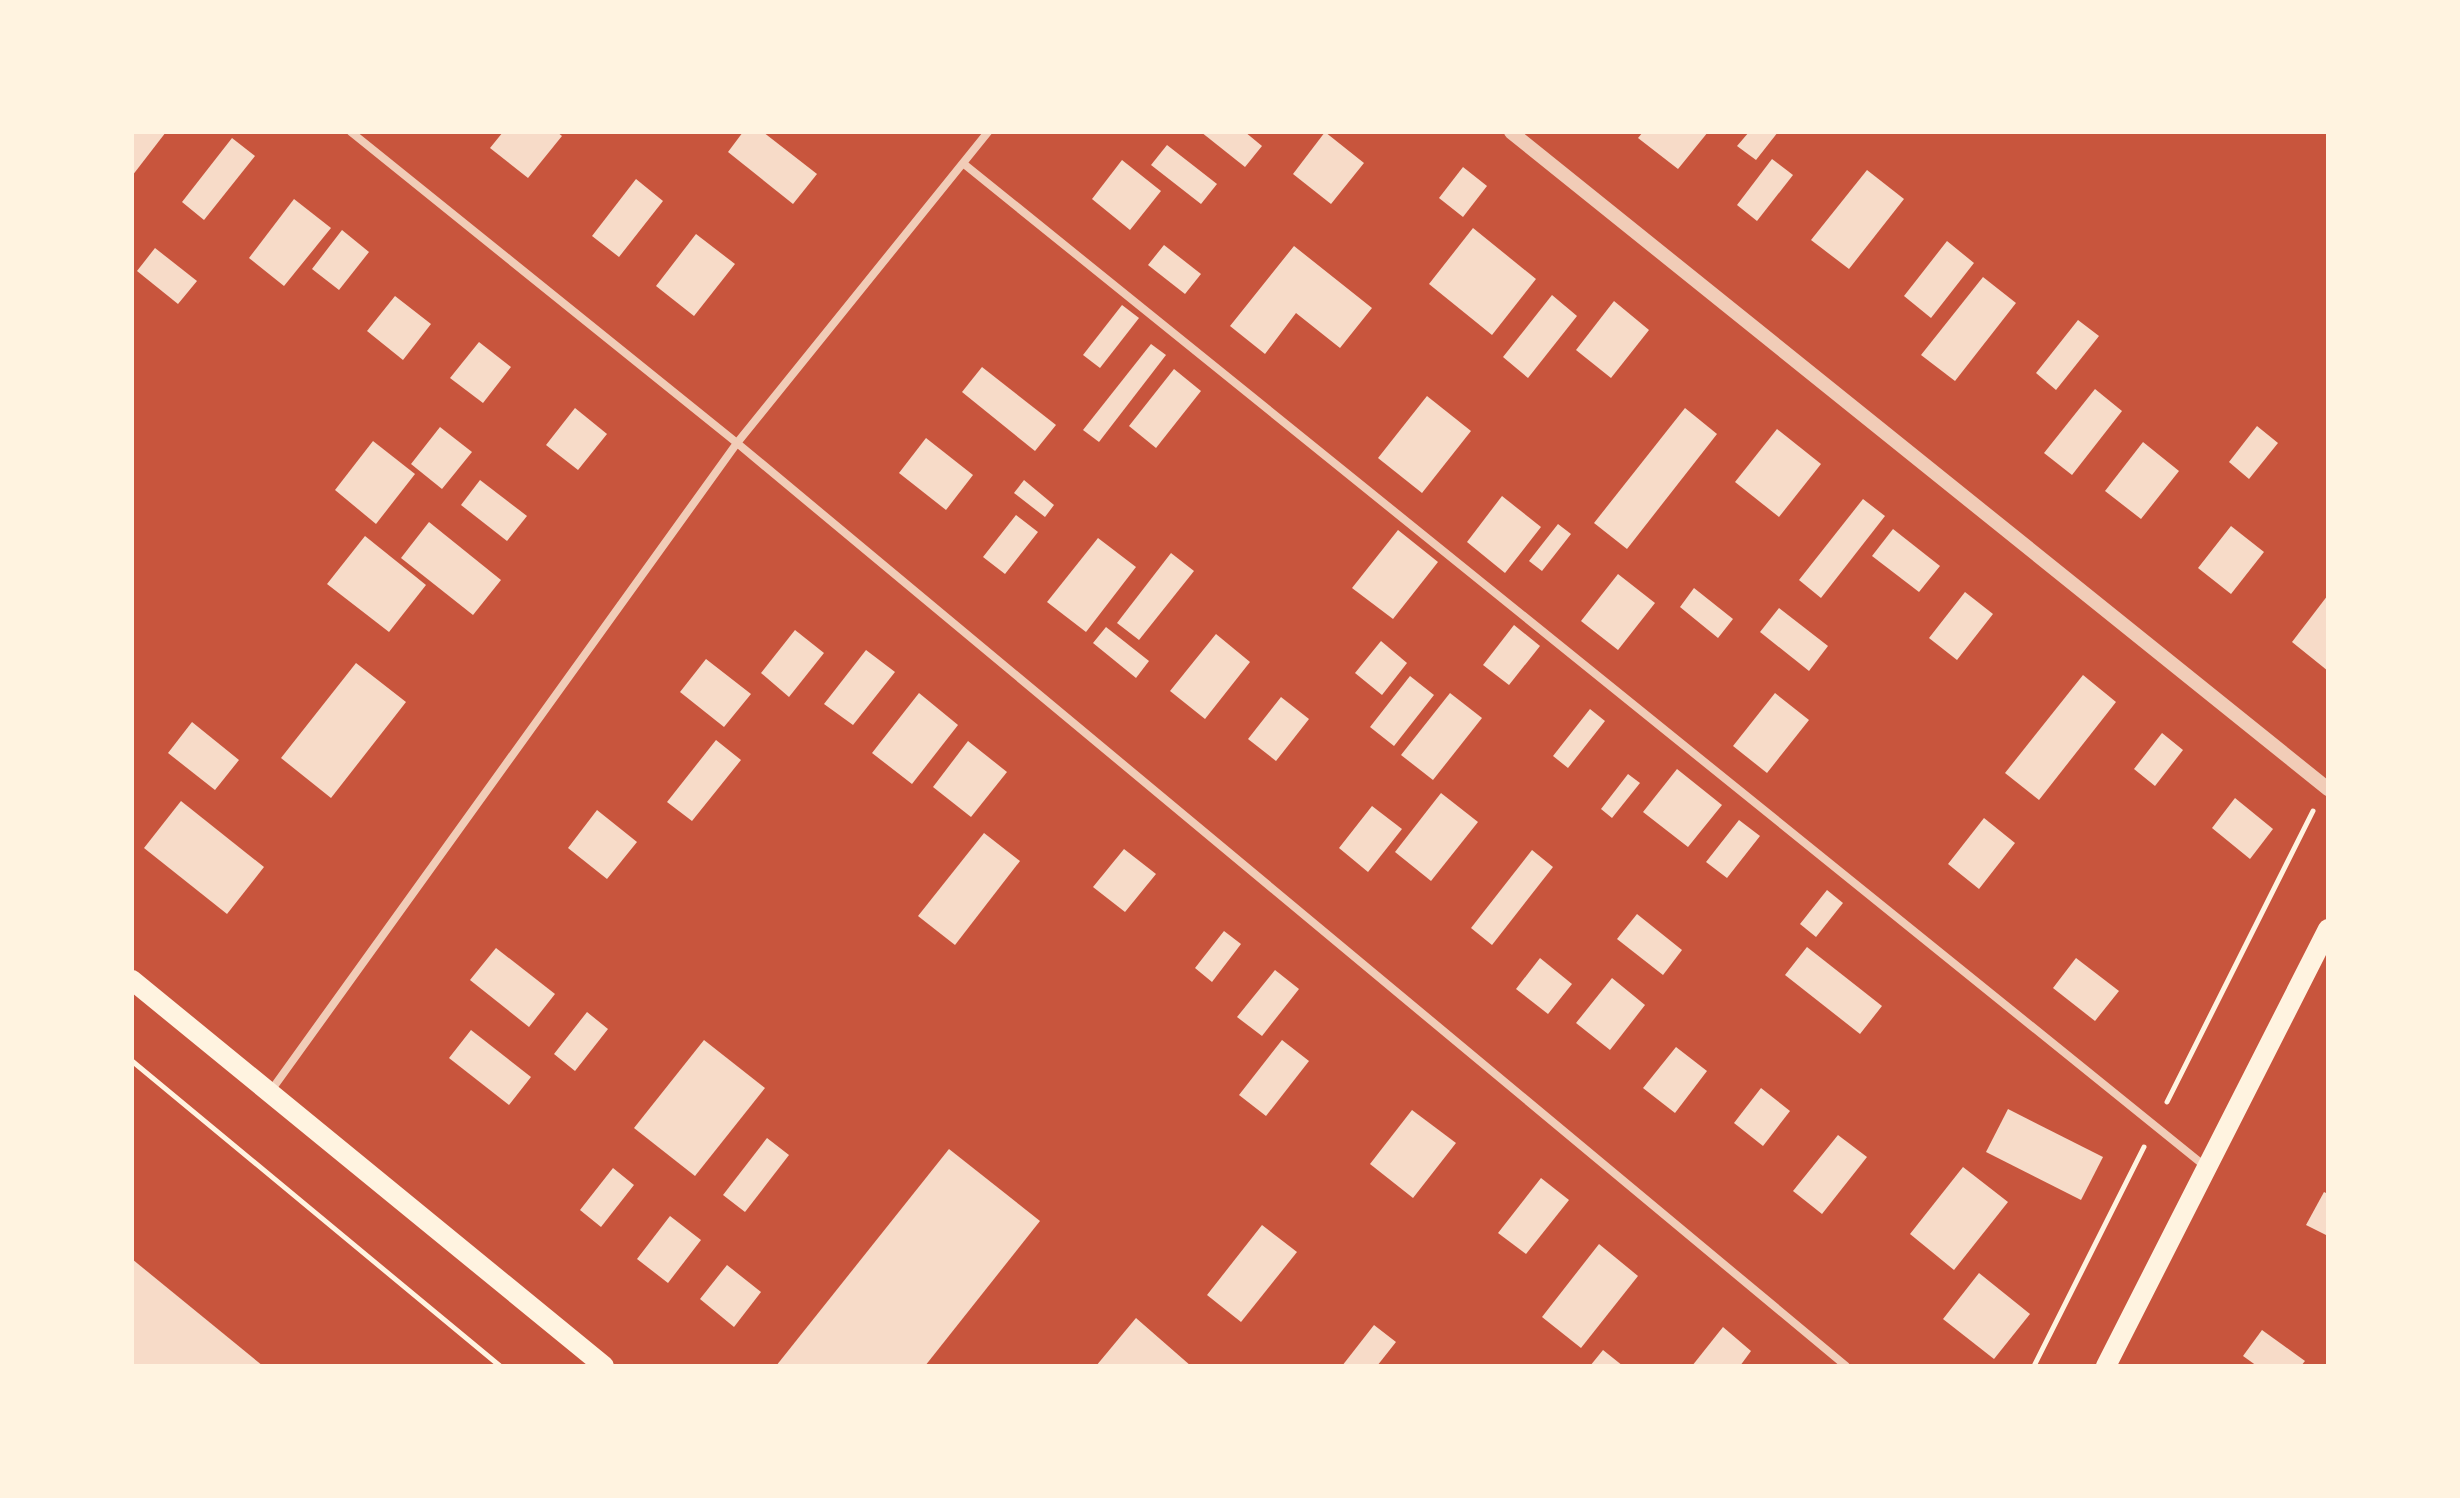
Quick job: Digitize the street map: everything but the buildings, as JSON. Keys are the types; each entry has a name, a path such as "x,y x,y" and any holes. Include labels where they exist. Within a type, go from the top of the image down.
{"main road":[{"path":"2106,1366 2328,929"},
{"path":"132,980 604,1366"}],"street":[{"path":"351,132 737,443 1846,1366"},
{"path":"270,1092 737,443 988,132"},
{"path":"1511,132 2327,788"},
{"path":"964,164 2207,1168"}],"path":[{"path":"2034,1366 2327,788"},
{"path":"132,1061 500,1366"}]}
